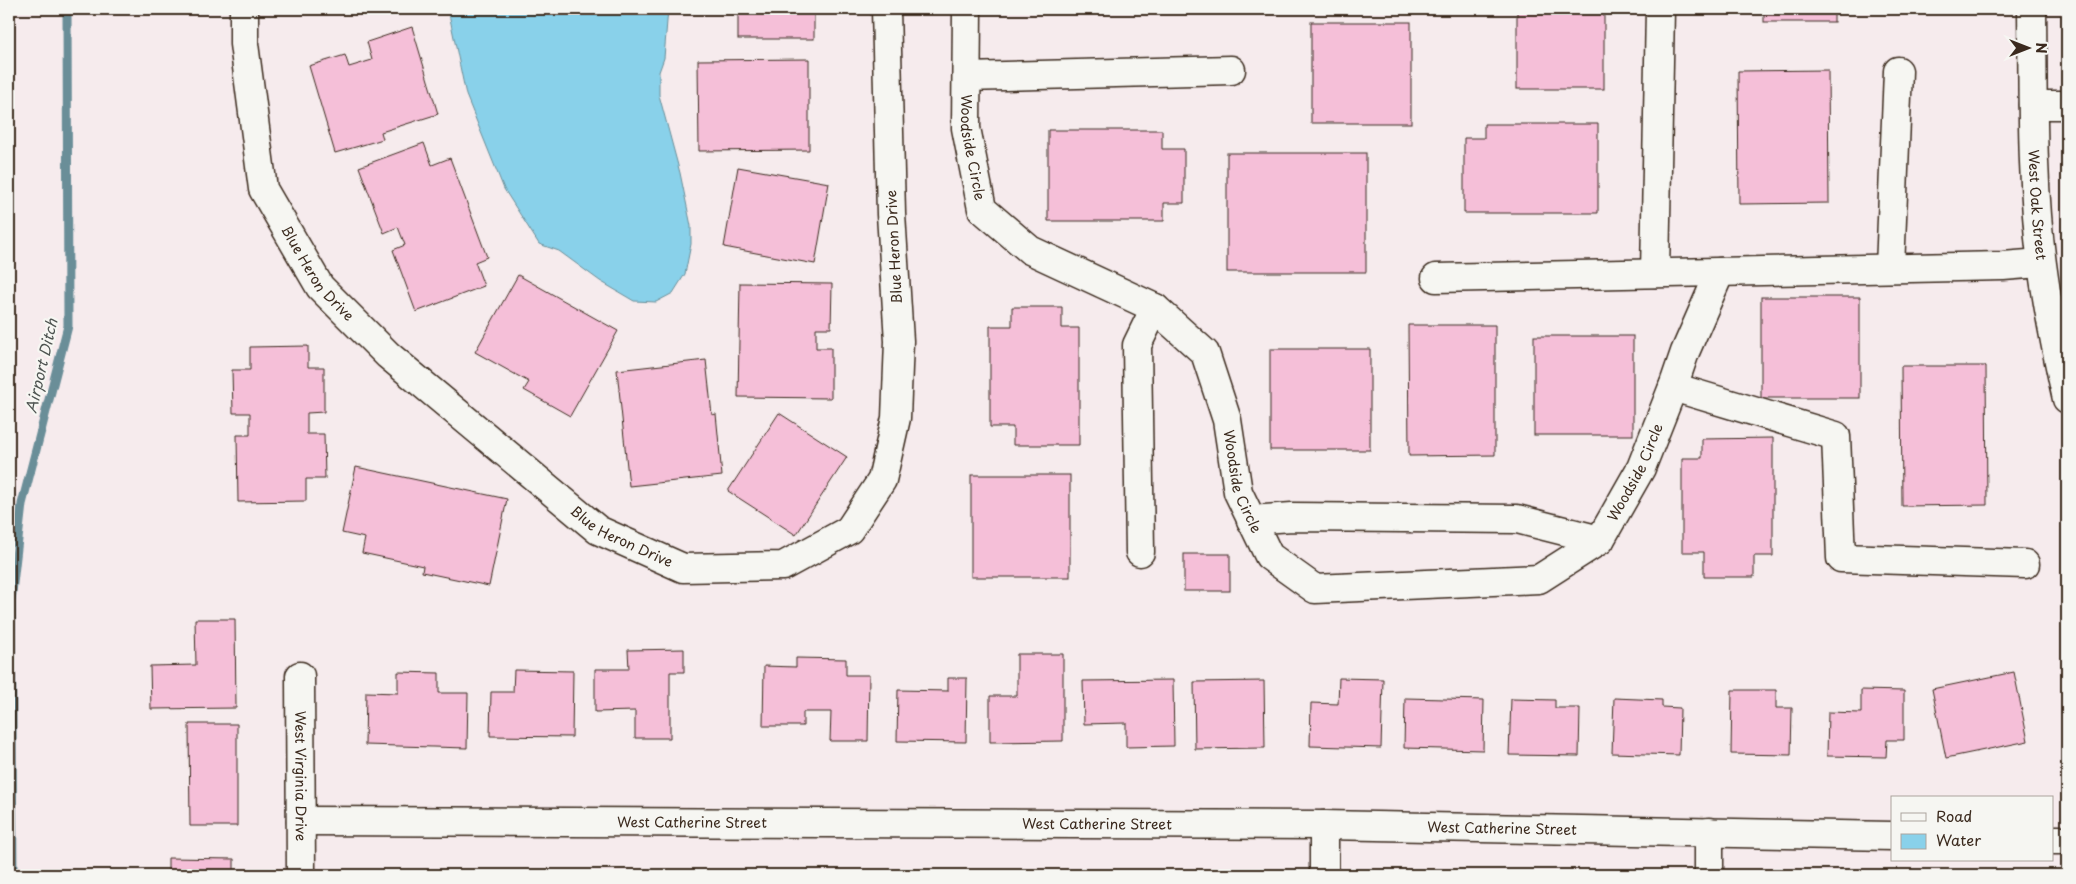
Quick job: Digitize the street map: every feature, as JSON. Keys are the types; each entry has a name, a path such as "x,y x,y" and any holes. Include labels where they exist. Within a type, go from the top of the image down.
{"street":[{"name":"Blue Heron Drive","path":"244,9 244,44 263,188 320,287 388,355 598,530 683,568 783,566 849,530 882,480 896,418 899,341 891,214 886,9"},
{"name":"Woodside Circle","path":"967,9 966,128 982,209 1030,250 1155,308 1205,353 1228,420 1238,492 1251,520 1269,556 1315,589 1539,579 1600,540 1641,468 1685,352 1720,272"},
{"path":"1655,274 1660,9"},
{"name":"West Oak Street","path":"2032,9 2035,194 2041,263 2051,326 2067,399"},
{"path":"967,76 1231,70"},
{"path":"1890,268 1898,71"},
{"path":"2033,105 2067,106"},
{"path":"1436,278 2003,266 2041,263"},
{"path":"1140,552 1137,345 1155,308"},
{"path":"1673,387 1836,436 1841,558 2025,564"},
{"path":"1251,520 1292,517 1517,519 1600,540"},
{"name":"West Virginia Drive","path":"300,676 301,875"},
{"name":"West Catherine Street","path":"301,821 1324,825 1891,836"},
{"path":"1324,825 1324,875"},
{"path":"1709,832 1709,875"},
{"path":"2054,840 2067,840"}],"water":[{"path":"448,9 668,9 664,58 659,72 659,95 680,173 691,226 691,244 685,274 673,293 656,302 634,301 600,281 559,251 539,244 504,189 466,95"}],"building":[{"path":"738,9 814,9 814,39 738,39"},
{"path":"1517,9 1604,9 1604,89 1517,89"},
{"path":"1764,9 1834,9 1834,22 1764,22"},
{"path":"1311,22 1411,22 1411,123 1311,123"},
{"path":"412,27 438,114 381,132 383,139 335,153 309,66 345,55 349,67 372,60 367,42"},
{"path":"809,59 809,150 699,151 698,60"},
{"path":"1828,70 1829,203 1739,204 1738,71"},
{"path":"1484,124 1598,124 1598,213 1464,213 1464,138 1484,138"},
{"path":"1048,130 1162,130 1162,149 1184,149 1184,203 1164,203 1164,221 1048,221"},
{"path":"424,143 432,165 450,158 487,257 475,262 484,286 416,312 393,250 405,245 398,227 384,233 359,167"},
{"path":"1227,153 1366,153 1366,272 1227,272"},
{"path":"738,167 829,183 815,264 724,247"},
{"path":"518,275 618,331 570,416 524,390 529,382 475,352"},
{"path":"740,283 832,284 831,328 816,328 816,348 831,348 831,398 738,397"},
{"path":"1761,297 1860,297 1860,398 1761,398"},
{"path":"1012,307 1062,307 1062,328 1079,328 1079,445 1013,445 1013,427 990,427 990,326 1012,326"},
{"path":"1408,325 1495,325 1495,455 1409,456"},
{"path":"1534,336 1633,336 1633,435 1534,435"},
{"path":"308,346 308,367 324,367 324,412 307,413 307,434 324,434 325,479 306,479 306,501 238,502 237,435 250,435 250,413 233,413 232,370 250,370 250,347"},
{"path":"1270,349 1370,349 1370,450 1270,450"},
{"path":"706,360 712,415 716,414 722,476 629,486 617,370"},
{"path":"1901,366 1986,366 1987,505 1902,506"},
{"path":"779,413 847,457 796,535 728,491"},
{"path":"1773,438 1773,556 1754,556 1754,577 1704,577 1704,552 1682,552 1682,458 1702,458 1702,439"},
{"path":"356,467 507,499 489,586 422,572 423,566 362,553 365,538 342,533"},
{"path":"971,475 1070,475 1070,577 971,577"},
{"path":"1184,554 1230,554 1230,591 1184,591"},
{"path":"195,619 235,619 236,708 151,709 150,666 196,665"},
{"path":"684,649 684,672 670,672 670,738 635,738 635,711 595,712 595,669 629,669 628,650"},
{"path":"1017,654 1063,654 1063,741 990,742 990,696 1017,696"},
{"path":"796,658 846,659 846,675 869,675 868,741 830,741 831,712 803,712 803,726 763,726 764,666 796,667"},
{"path":"514,670 573,671 572,737 490,736 491,692 513,692"},
{"path":"398,672 439,673 439,693 468,693 467,748 365,745 366,692 398,693"},
{"path":"2014,672 2028,741 1946,758 1932,689"},
{"path":"948,678 967,678 966,742 897,741 898,690 948,691"},
{"path":"1339,678 1383,679 1381,748 1310,746 1311,703 1338,704"},
{"path":"1173,680 1174,746 1126,747 1126,723 1084,724 1083,681"},
{"path":"1264,681 1265,748 1195,749 1194,682"},
{"path":"1732,690 1776,690 1776,708 1792,708 1791,755 1731,754"},
{"path":"1861,690 1904,691 1904,740 1887,740 1886,757 1827,756 1828,712 1861,713"},
{"path":"1405,698 1484,700 1483,750 1404,748"},
{"path":"1614,698 1662,700 1662,707 1680,708 1679,755 1612,753"},
{"path":"1511,699 1555,700 1555,708 1580,708 1579,756 1509,755"},
{"path":"189,724 237,724 237,826 190,826"},
{"path":"168,858 234,859 234,875 168,875"}],"waterway":[{"name":"Airport Ditch","path":"13,875 11,601 22,504 68,326 67,9"}]}
